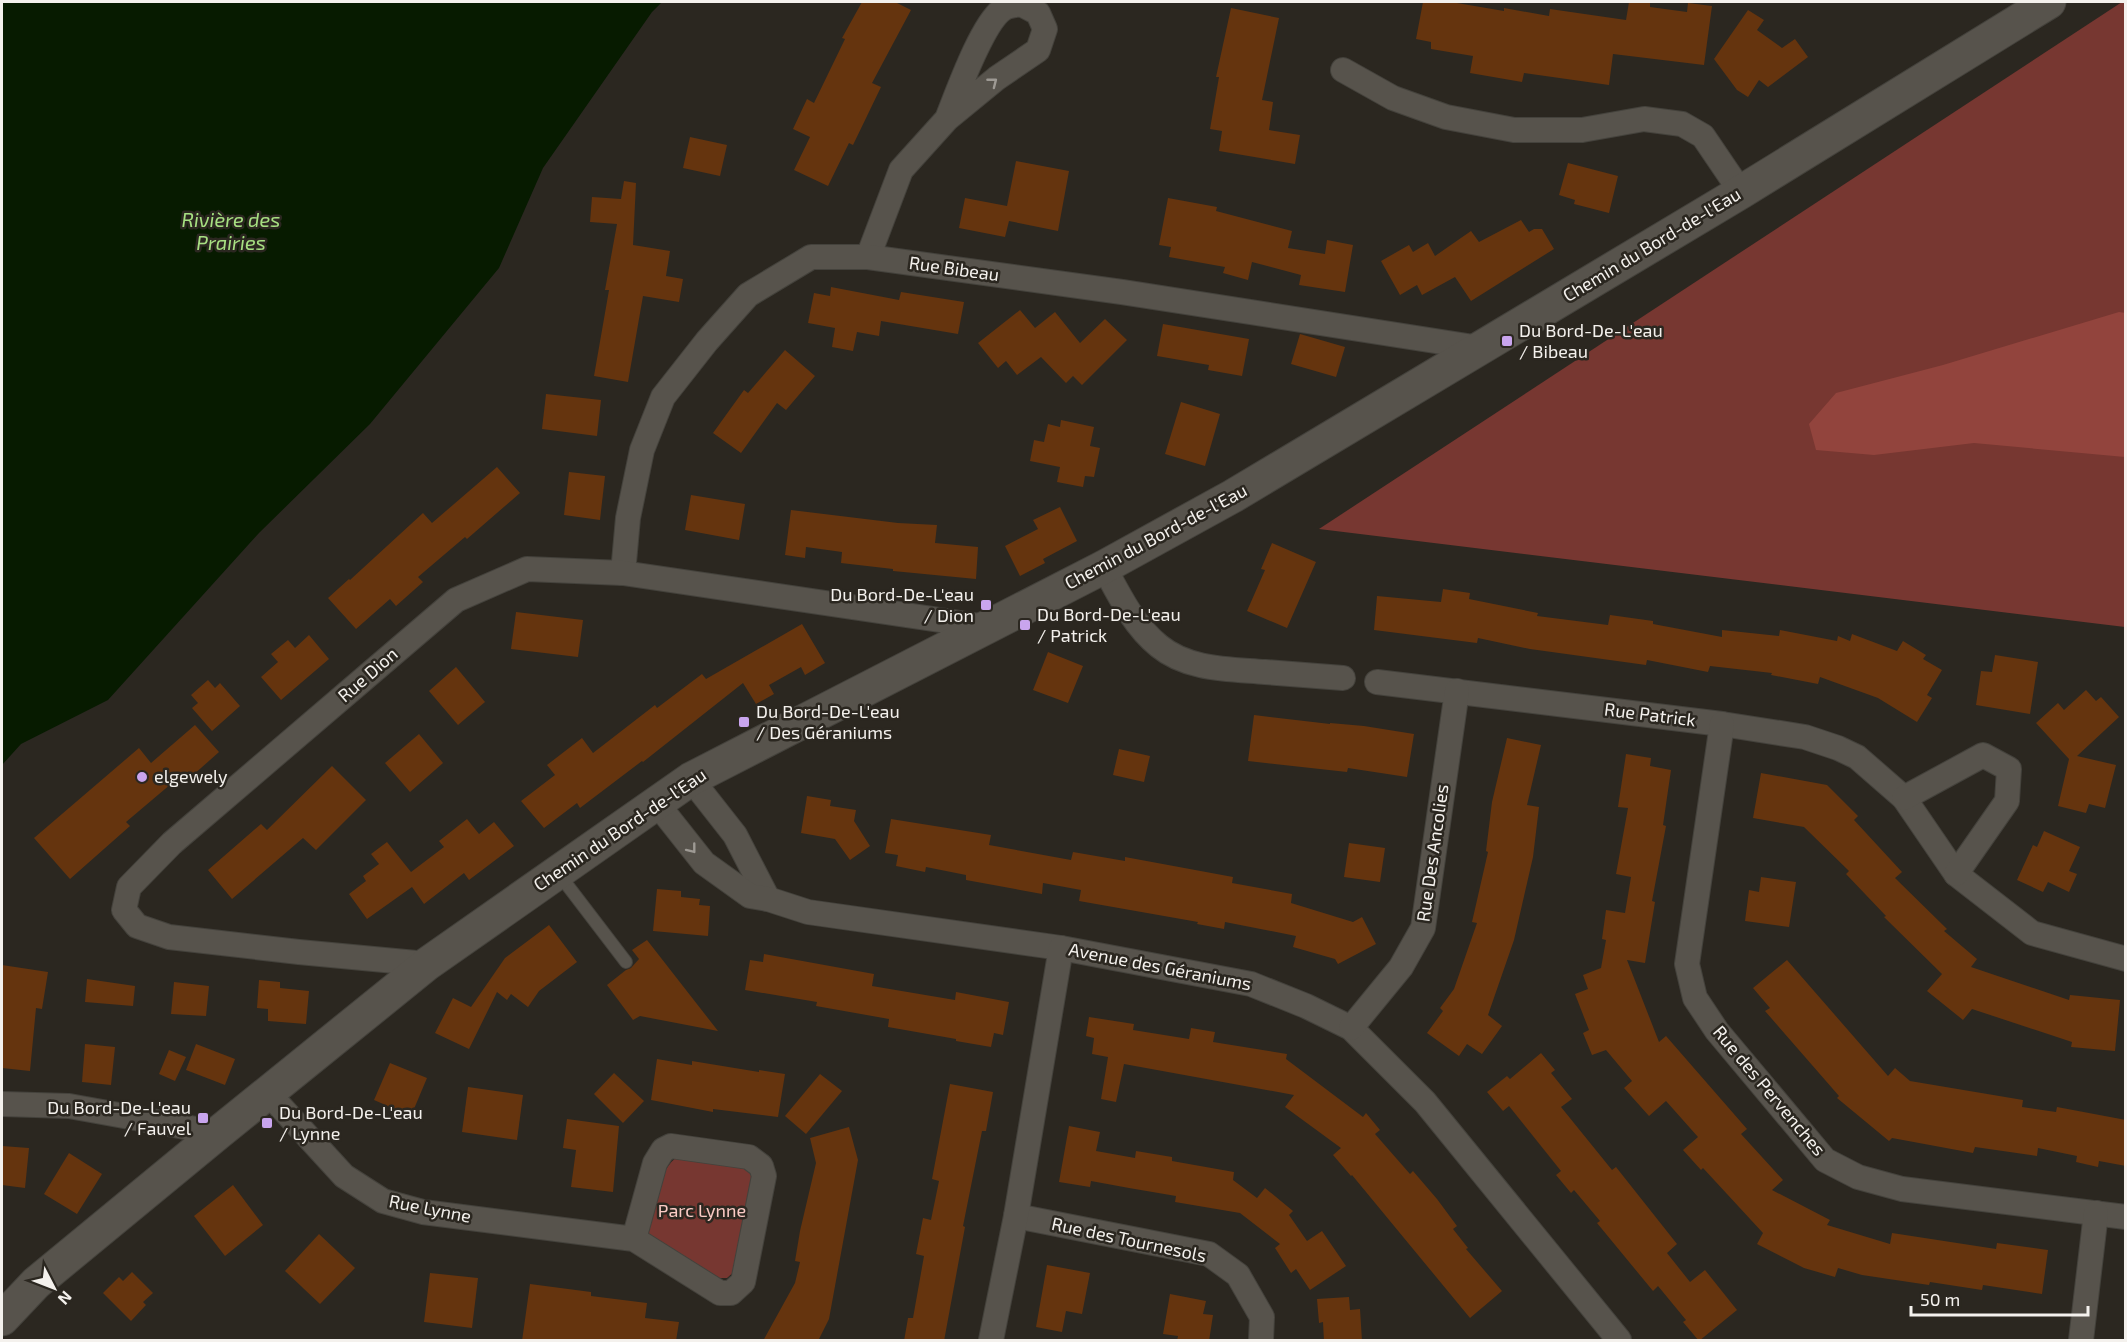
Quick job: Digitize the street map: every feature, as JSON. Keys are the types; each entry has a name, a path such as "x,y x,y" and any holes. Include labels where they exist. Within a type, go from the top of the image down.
{"street":[{"name":"Chemin du Bord-de-l'Eau","path":"2,1319 36,1283 218,1132 427,964 690,779 1104,567 1233,496 1741,192 2049,2"},
{"path":"868,257 901,170 947,119 997,78 1038,50 1045,29 1038,13 1021,4 1004,8 990,25 968,66 947,119"},
{"path":"1343,70 1393,98 1446,117 1514,130 1582,130 1644,119 1682,123 1703,136 1741,192"},
{"name":"Rue Bibeau","path":"624,573 628,518 642,450 663,397 707,340 748,295 812,257 868,257 1122,292 1480,348"},
{"path":"1104,567 1123,602 1140,626 1158,646 1179,659 1208,667 1343,678"},
{"name":"Rue Dion","path":"427,964 169,937 137,926 124,910 129,887 171,843 456,600 527,569 624,573 987,627"},
{"name":"Rue Patrick","path":"1377,682 1722,724 1805,737 1838,748 1857,757 1904,798 1956,874 2032,933 2126,959"},
{"name":"Rue Des Ancolies","path":"1351,1028 1401,967 1423,928 1457,691"},
{"name":"Rue des Pervenches","path":"1722,724 1687,964 1695,998 1718,1031 1825,1160 1858,1176 1902,1189 2126,1217"},
{"path":"1904,798 1983,755 2009,769 2007,801 1956,874"},
{"path":"690,779 735,835 768,898"},
{"name":"Avenue des Géraniums","path":"659,801 666,815 704,863 750,896 768,898 808,912 1060,948 1251,984 1306,1006 1351,1028 1425,1102 1619,1341"},
{"path":"991,1341 1016,1216 1060,948"},
{"name":"Rue Lynne","path":"268,1093 344,1176 383,1201 423,1212 634,1239 720,1293 731,1293 743,1282 764,1176 760,1166 749,1157 671,1146 663,1150 655,1163 634,1239"},
{"path":"2,1104 69,1106 218,1132"},
{"path":"2081,1341 2096,1214"},
{"name":"Rue des Tournesols","path":"1016,1216 1209,1254 1238,1275 1262,1317 1261,1341"}],"lane":[{"path":"557,872 626,962"}],"green space":[{"path":"2125,2 2125,627 1319,529"},
{"name":"Parc Lynne","path":"678,1157 742,1166 751,1173 755,1181 737,1269 727,1278 718,1278 646,1233 661,1180 671,1162"}],"shaded area":[{"path":"2119,312 2126,313 2125,457 1974,443 1874,455 1816,450 1809,424 1836,393 1943,365"}],"water":[{"name":"Rivière des Prairies","path":"2,2 662,2 652,12 543,168 499,268 370,424 259,533 108,700 21,744 2,765"}],"building":[{"path":"862,2 895,2 911,10 872,83 881,87 853,145 849,143 828,186 794,170 810,137 793,129 807,99 814,103 845,39 842,38"},
{"path":"1423,2 1451,2 1549,16 1550,9 1626,20 1629,2 1650,2 1650,7 1687,12 1688,3 1712,6 1704,65 1613,54 1609,85 1524,73 1522,82 1470,73 1473,56 1431,49 1431,42 1416,39"},
{"path":"1231,8 1279,18 1262,100 1273,102 1269,130 1300,135 1295,164 1219,151 1222,131 1210,129 1219,77 1216,77"},
{"path":"1748,10 1764,20 1757,30 1782,48 1795,39 1808,57 1768,87 1759,80 1748,97 1737,90 1714,59"},
{"path":"690,137 727,145 720,176 683,168"},
{"path":"1016,161 1069,171 1058,231 1009,221 1005,237 959,228 965,198 1007,206"},
{"path":"1568,163 1618,176 1609,213 1574,204 1575,200 1559,195"},
{"path":"624,181 636,183 633,245 670,251 666,276 683,279 679,302 643,296 628,382 594,376 609,290 605,290 617,224 590,222 592,197 621,199"},
{"path":"1168,198 1217,207 1216,211 1292,231 1288,248 1325,254 1327,240 1353,245 1345,292 1299,285 1301,275 1252,262 1248,280 1223,273 1225,267 1169,257 1171,247 1159,245"},
{"path":"1521,220 1529,232 1542,229 1554,249 1471,301 1455,277 1422,295 1417,285 1400,295 1381,261 1409,245 1413,252 1428,243 1435,256 1471,231 1479,242"},
{"path":"831,287 899,300 901,292 964,302 958,334 881,321 879,336 857,332 853,351 832,347 835,328 808,323 814,293 830,296"},
{"path":"1020,310 1035,328 1055,312 1080,343 1105,319 1127,340 1082,385 1073,376 1066,383 1041,357 1017,375 1006,361 998,368 978,343"},
{"path":"1163,324 1249,339 1242,376 1208,370 1209,365 1157,356"},
{"path":"1300,334 1345,347 1336,377 1291,364"},
{"path":"785,350 815,376 786,410 777,403 741,453 713,433 744,390 748,393"},
{"path":"546,394 601,400 597,436 542,429"},
{"path":"1181,402 1220,414 1205,466 1165,454"},
{"path":"1061,420 1094,427 1090,446 1100,448 1094,477 1085,476 1083,487 1057,482 1060,467 1030,461 1034,440 1044,442 1048,424 1060,427"},
{"path":"497,467 520,493 467,539 465,537 418,577 423,582 396,606 390,599 356,629 328,598 423,513 432,523"},
{"path":"569,472 605,476 600,520 564,515"},
{"path":"691,495 745,504 739,540 685,530"},
{"path":"1060,507 1077,541 1043,559 1045,563 1020,576 1005,546 1038,529 1033,520"},
{"path":"791,510 898,523 937,525 935,543 978,547 976,579 893,571 893,569 841,563 842,552 806,547 805,558 785,555"},
{"path":"1272,543 1316,562 1287,628 1247,611 1265,570 1261,569"},
{"path":"1443,589 1470,593 1469,599 1538,613 1537,616 1608,625 1610,615 1653,621 1653,624 1722,637 1722,630 1779,636 1780,630 1837,641 1838,636 1850,641 1852,634 1897,651 1903,641 1926,655 1923,659 1942,670 1927,695 1932,698 1917,722 1878,698 1820,677 1818,684 1771,675 1772,673 1710,666 1708,672 1647,660 1646,665 1530,649 1478,638 1477,643 1374,630 1377,596 1441,602"},
{"path":"516,612 583,620 578,657 511,649"},
{"path":"802,624 825,663 805,675 801,667 769,685 774,694 756,704 743,683 643,762 580,808 577,803 544,828 521,801 555,775 547,765 582,738 593,753 655,705 657,708 702,674 706,679"},
{"path":"309,635 329,659 281,700 261,677 278,662 271,654 288,640 295,648"},
{"path":"1048,652 1083,666 1068,703 1033,690"},
{"path":"1995,655 2038,662 2030,714 1976,705 1981,671 1992,672"},
{"path":"456,667 485,702 458,725 429,691"},
{"path":"208,680 215,688 220,683 240,706 212,731 192,708 198,703 191,695"},
{"path":"2086,690 2096,701 2101,697 2119,717 2077,756 2116,765 2105,808 2089,804 2086,813 2058,806 2069,759 2036,723 2058,703 2064,710"},
{"path":"1254,715 1364,726 1414,734 1407,777 1348,768 1347,772 1248,761"},
{"path":"195,725 219,752 183,784 178,778 126,822 130,826 70,879 34,838 139,748 151,763"},
{"path":"419,734 443,763 410,792 385,763"},
{"path":"1507,738 1541,745 1527,805 1539,807 1533,857 1514,940 1488,1015 1502,1026 1482,1054 1467,1044 1459,1056 1427,1033 1443,1011 1440,1008 1454,989 1477,923 1472,922 1488,852 1486,851 1492,802"},
{"path":"1119,749 1150,756 1144,782 1113,775"},
{"path":"1626,754 1651,758 1650,766 1671,770 1663,825 1666,826 1652,901 1655,902 1645,963 1627,960 1659,1042 1666,1036 1747,1129 1741,1134 1783,1180 1772,1190 1830,1220 1827,1225 1890,1244 1892,1233 1996,1249 1997,1243 2048,1250 2042,1294 1983,1285 1982,1290 1930,1282 1929,1285 1862,1275 1838,1268 1835,1277 1804,1268 1757,1244 1763,1233 1703,1168 1701,1170 1683,1150 1698,1137 1666,1101 1649,1116 1624,1088 1632,1081 1606,1050 1592,1055 1583,1033 1589,1030 1575,994 1588,989 1583,975 1601,968 1606,940 1602,939 1606,910 1625,913 1631,877 1616,874 1628,808 1618,807"},
{"path":"332,766 366,800 316,850 303,838 232,899 208,870 261,824 267,830"},
{"path":"1761,773 1827,785 1858,816 1854,820 1902,872 1895,878 1947,929 1944,931 1977,959 1971,967 2069,1000 2070,995 2120,1000 2115,1051 2071,1047 2072,1042 1972,1009 1963,1020 1927,991 1942,974 1884,917 1886,916 1846,874 1849,871 1804,827 1753,818"},
{"path":"807,796 831,800 830,806 856,810 854,821 870,846 850,860 835,839 801,833"},
{"path":"467,819 479,834 494,822 514,846 469,880 464,873 424,904 412,887 367,919 349,894 366,881 363,876 379,864 371,854 387,842 411,872 444,847 439,841"},
{"path":"891,819 991,835 989,845 1071,860 1073,852 1125,861 1125,857 1233,877 1232,883 1292,894 1291,903 1353,922 1362,917 1376,944 1338,964 1335,959 1293,947 1296,936 1225,922 1224,929 1197,924 1198,922 1079,901 1081,890 1043,883 1042,894 966,880 966,875 926,867 925,872 896,866 898,855 885,853"},
{"path":"2044,831 2080,847 2069,871 2077,874 2069,892 2048,882 2043,892 2017,880 2033,845 2037,847"},
{"path":"1349,843 1385,848 1380,882 1344,877"},
{"path":"1761,877 1796,882 1789,927 1745,921 1749,890 1759,892"},
{"path":"657,889 681,891 681,897 700,899 699,905 710,906 708,936 653,931"},
{"path":"549,925 577,962 539,991 528,1007 511,994 507,1000 497,992 469,1049 435,1033 453,998 471,1007 505,958"},
{"path":"647,940 718,1031 640,1016 633,1020 607,985 631,968 639,959 632,950"},
{"path":"764,954 874,974 872,986 955,1000 956,992 1009,1002 1003,1035 994,1033 991,1047 956,1041 956,1039 888,1027 889,1019 816,1006 817,1002 745,990 750,960 763,962"},
{"path":"1787,960 1888,1076 1895,1068 1910,1081 2023,1100 2022,1107 2056,1112 2057,1107 2126,1120 2126,1166 2099,1161 2098,1167 2076,1162 2077,1156 2038,1148 2037,1156 1975,1147 1973,1153 1892,1138 1889,1141 1837,1098 1839,1096 1765,1011 1770,1008 1753,988"},
{"path":"2,965 48,972 42,1009 36,1008 30,1071 2,1068"},
{"path":"87,979 135,986 133,1006 85,1002"},
{"path":"259,980 280,982 280,988 309,991 306,1024 268,1021 268,1009 257,1008"},
{"path":"174,982 209,986 206,1016 171,1014"},
{"path":"1089,1017 1134,1024 1133,1030 1189,1039 1191,1028 1215,1032 1213,1042 1287,1054 1286,1059 1363,1117 1366,1113 1380,1130 1375,1134 1410,1174 1413,1171 1437,1199 1457,1226 1453,1229 1468,1248 1466,1249 1502,1291 1470,1318 1333,1155 1341,1148 1285,1107 1294,1095 1124,1064 1116,1102 1101,1099 1108,1057 1092,1054 1094,1038 1086,1036"},
{"path":"85,1044 115,1047 111,1085 82,1082"},
{"path":"196,1044 235,1059 225,1085 186,1070"},
{"path":"169,1050 186,1057 175,1081 159,1074"},
{"path":"1541,1053 1555,1070 1551,1073 1572,1099 1561,1107 1612,1170 1616,1167 1677,1244 1667,1253 1690,1282 1705,1270 1737,1310 1699,1341 1683,1322 1686,1320 1658,1286 1653,1291 1597,1223 1600,1221 1574,1190 1571,1193 1556,1175 1561,1171 1509,1106 1503,1111 1487,1092 1507,1076 1510,1079"},
{"path":"657,1059 692,1065 692,1061 785,1074 778,1117 713,1109 713,1112 651,1100"},
{"path":"390,1063 427,1078 411,1116 374,1100"},
{"path":"614,1073 644,1101 623,1123 594,1094"},
{"path":"820,1074 842,1091 806,1134 785,1116"},
{"path":"950,1084 993,1092 986,1131 982,1131 963,1226 965,1227 944,1341 904,1341 908,1318 913,1318 924,1256 916,1254 923,1218 931,1220 939,1181 932,1179"},
{"path":"468,1087 523,1095 517,1140 462,1132"},
{"path":"567,1119 619,1126 613,1192 571,1187 576,1150 563,1148"},
{"path":"1069,1126 1100,1132 1096,1151 1135,1158 1136,1151 1172,1157 1172,1161 1234,1172 1233,1180 1257,1198 1265,1188 1293,1211 1289,1215 1307,1241 1322,1231 1346,1266 1310,1290 1296,1269 1291,1273 1275,1248 1280,1244 1240,1213 1175,1202 1176,1196 1091,1181 1090,1187 1059,1182"},
{"path":"849,1127 858,1160 829,1319 818,1341 763,1341 795,1283 800,1262 795,1261 816,1163 810,1138"},
{"path":"2,1146 29,1148 25,1188 2,1185"},
{"path":"69,1153 102,1174 77,1214 44,1194"},
{"path":"233,1185 263,1225 225,1256 194,1216"},
{"path":"319,1234 355,1268 320,1304 285,1271"},
{"path":"1047,1265 1090,1273 1082,1314 1066,1311 1062,1332 1036,1327"},
{"path":"132,1272 153,1293 143,1302 146,1305 131,1321 103,1293 119,1277 123,1281"},
{"path":"430,1273 478,1278 472,1328 424,1322"},
{"path":"530,1284 591,1292 591,1296 647,1303 645,1318 679,1322 676,1341 522,1341"},
{"path":"1170,1294 1206,1301 1203,1314 1213,1315 1209,1341 1177,1341 1178,1336 1163,1334"},
{"path":"1349,1297 1350,1310 1360,1309 1362,1341 1324,1341 1323,1322 1319,1323 1317,1299"}],"place":[{"name":"Du Bord-De-L'eau / Bibeau","path":"1507,341"},
{"name":"Du Bord-De-L'eau / Dion","path":"986,605"},
{"name":"Du Bord-De-L'eau / Patrick","path":"1025,625"},
{"name":"Du Bord-De-L'eau / Des Géraniums","path":"744,722"},
{"name":"elgewely","path":"142,777"},
{"name":"Du Bord-De-L'eau / Fauvel","path":"203,1118"},
{"name":"Du Bord-De-L'eau / Lynne","path":"267,1123"}]}
